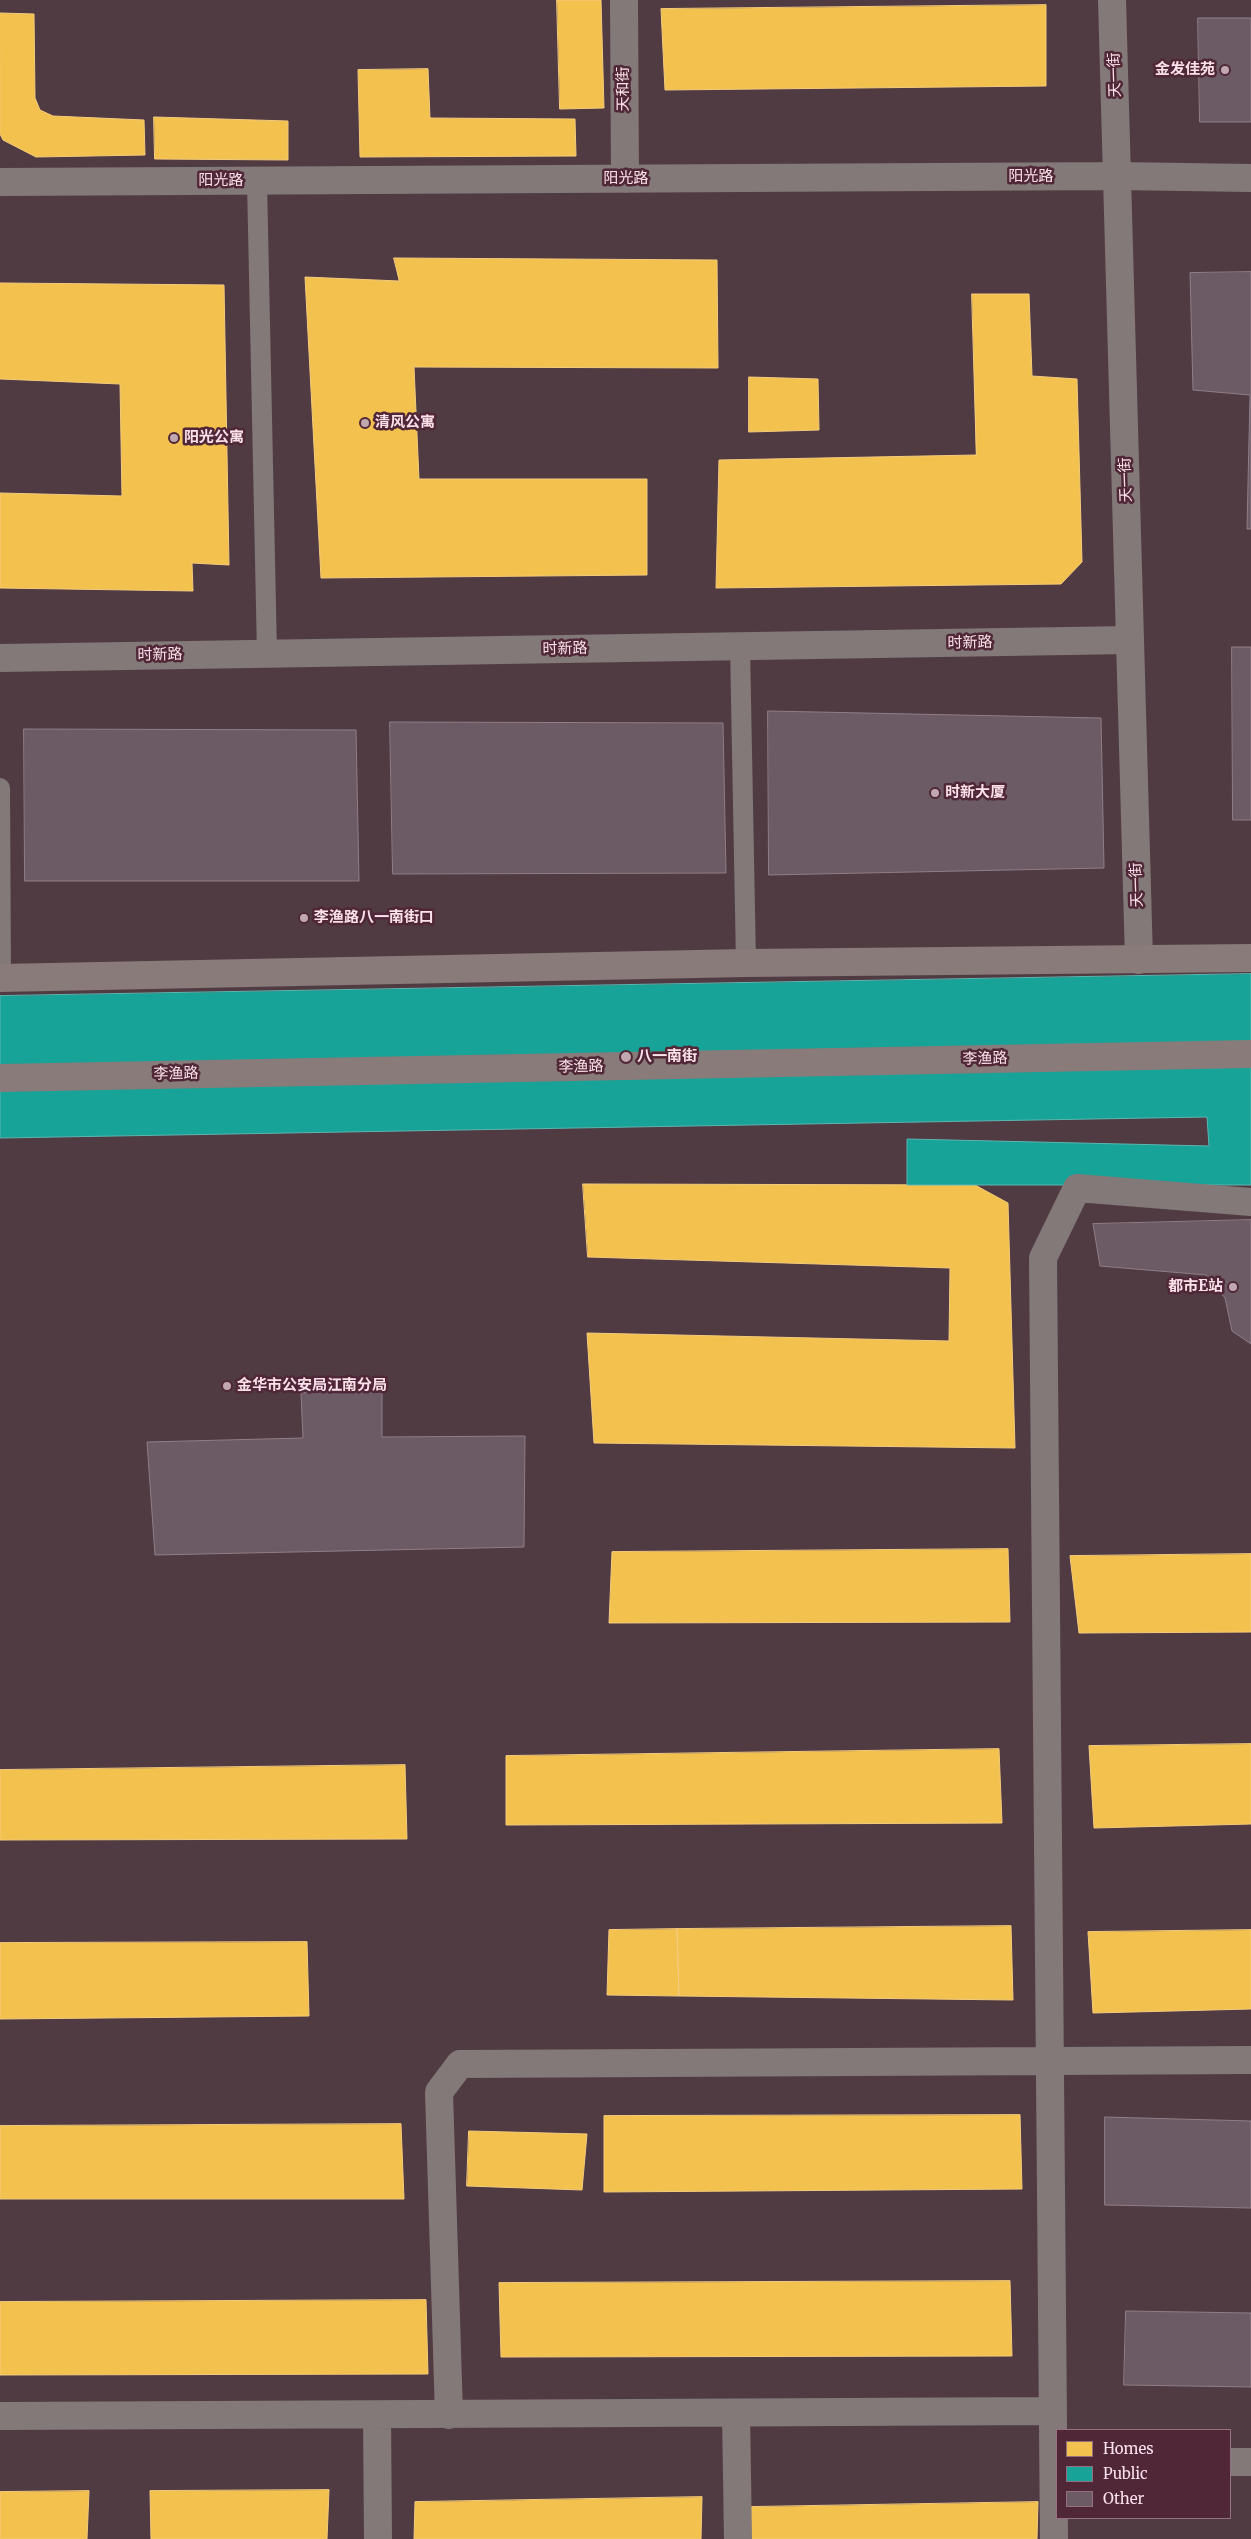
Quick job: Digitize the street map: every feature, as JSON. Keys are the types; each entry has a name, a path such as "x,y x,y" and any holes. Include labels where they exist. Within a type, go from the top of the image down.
{"main road":[{"path":"0,978 746,963 1251,958"},
{"name":"李渔路","path":"0,1078 1251,1054"}],"street":[{"name":"天和街","path":"624,0 625,179"},
{"name":"天一街","path":"1112,0 1139,960"},
{"name":"阳光路","path":"0,182 1118,176 1251,178"},
{"name":"时新路","path":"0,658 1130,640"},
{"path":"1054,2539 1055,2466 1044,1258 1077,1188 1251,1202"},
{"path":"449,2415 439,2092 460,2064 1251,2060"},
{"path":"0,2416 1053,2411"},
{"path":"736,2413 738,2539"},
{"path":"377,2415 378,2539"},
{"path":"1231,2462 1251,2462"}],"lane":[{"path":"257,180 267,654"},
{"path":"740,646 746,963"},
{"path":"0,788 0,978"}],"building: Homes":[{"path":"557,0 601,0 604,108 560,109"},
{"path":"1046,5 1046,86 665,90 661,9"},
{"path":"0,13 34,14 35,98 40,110 53,116 144,120 145,155 36,157 3,140 0,134"},
{"path":"428,69 430,118 575,119 576,156 360,157 358,70"},
{"path":"154,117 288,121 288,160 155,159"},
{"name":"清风公寓","path":"394,258 717,260 718,368 414,367 419,479 647,479 647,575 321,578 305,277 399,281"},
{"name":"阳光公寓","path":"0,283 224,285 229,565 192,563 193,591 0,588 0,493 122,496 120,384 0,379"},
{"path":"972,294 1029,294 1032,376 1077,379 1082,562 1061,584 716,588 719,460 976,455"},
{"path":"749,377 818,379 819,430 749,432"},
{"path":"583,1184 975,1185 1008,1203 1015,1448 594,1443 587,1333 949,1341 950,1268 588,1257"},
{"path":"1008,1549 1010,1622 609,1623 612,1552"},
{"path":"1251,1554 1251,1632 1079,1633 1070,1556"},
{"path":"1251,1744 1251,1824 1094,1828 1089,1746"},
{"path":"999,1749 1002,1823 506,1825 506,1756"},
{"path":"405,1765 407,1839 0,1840 0,1770"},
{"path":"1011,1926 1013,2000 679,1996 677,1929"},
{"path":"677,1929 679,1996 607,1995 609,1930"},
{"path":"1251,1930 1251,2009 1093,2013 1088,1932"},
{"path":"307,1942 309,2016 0,2019 0,1943"},
{"path":"1020,2115 1022,2189 604,2192 604,2116"},
{"path":"401,2124 404,2199 0,2199 0,2126"},
{"path":"469,2131 587,2134 582,2190 467,2186"},
{"path":"1010,2281 1012,2356 501,2357 499,2283"},
{"path":"426,2300 428,2374 0,2375 0,2302"},
{"path":"329,2490 327,2539 151,2539 150,2491"},
{"path":"89,2491 87,2539 0,2539 0,2492"},
{"path":"702,2497 701,2539 414,2539 415,2502"},
{"path":"1038,2502 1037,2539 750,2539 750,2507"}],"building: Public":[{"name":"八一南街","path":"1251,974 1251,1185 907,1185 907,1139 1209,1146 1207,1117 0,1138 0,996"}],"building: Other":[{"name":"金发佳苑","path":"1198,18 1251,18 1251,122 1200,122"},
{"path":"1251,272 1251,529 1247,529 1250,395 1193,390 1190,273"},
{"path":"1232,647 1251,647 1251,820 1233,820"},
{"name":"时新大厦","path":"768,711 1101,718 1104,868 769,875"},
{"path":"390,722 723,723 726,873 393,874"},
{"path":"24,729 356,730 359,881 25,881"},
{"name":"都市E站","path":"1251,1220 1251,1344 1232,1331 1225,1298 1206,1275 1100,1266 1093,1224"},
{"path":"382,1390 382,1437 525,1436 524,1547 155,1555 147,1442 303,1438 301,1393"},
{"path":"1105,2117 1251,2121 1251,2208 1105,2205"},
{"path":"1126,2311 1251,2313 1251,2387 1124,2385"}],"place":[{"name":"金发佳苑","path":"1225,70"},
{"name":"清风公寓","path":"365,423"},
{"name":"阳光公寓","path":"174,438"},
{"name":"时新大厦","path":"935,793"},
{"name":"李渔路八一南街口","path":"304,918"},
{"name":"八一南街","path":"626,1057"},
{"name":"都市E站","path":"1233,1287"},
{"name":"金华市公安局江南分局","path":"227,1386"}]}
